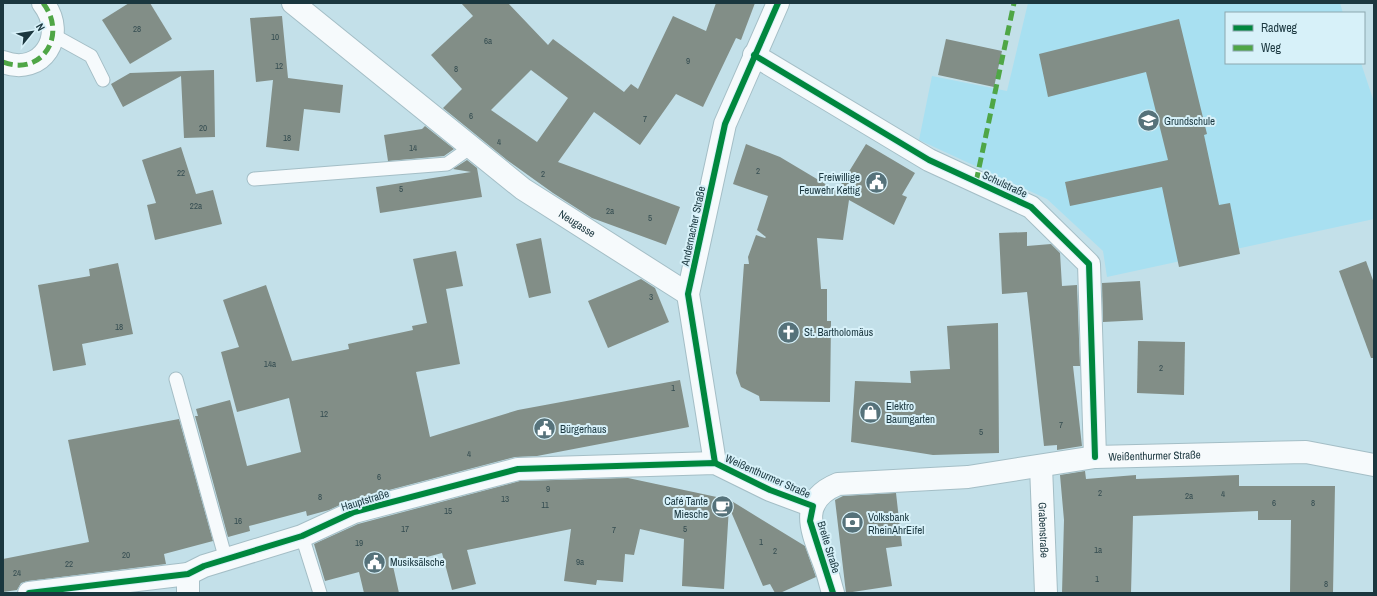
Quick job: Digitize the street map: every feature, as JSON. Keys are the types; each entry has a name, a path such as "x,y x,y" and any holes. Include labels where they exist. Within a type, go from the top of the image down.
{"street":[{"path":"3,62 10,65 22,65 33,62 46,51 53,35 54,24 50,12 43,3"},
{"name":"Neugasse","path":"293,3 523,189 688,294"},
{"name":"Andernacher Straße","path":"715,463 688,294 725,124 778,3"},
{"name":"Schulstraße","path":"754,55 929,160 1031,207 1089,264 1095,457"},
{"name":"Weißenthurmer Straße","path":"715,463 770,490 813,506 819,494 825,489 838,484 968,477 1095,457 1306,452 1374,465"},
{"name":"Hauptstraße","path":"29,593 188,584 204,566 302,536 354,512 518,470 715,463"},
{"name":"Grabenstraße","path":"1041,466 1044,508 1046,593"},
{"name":"Breite Straße","path":"813,506 810,521 811,528 833,593"}],"lane":[{"path":"53,35 91,56 103,80"},
{"path":"254,179 447,164 471,147"},
{"path":"176,379 226,560"},
{"path":"302,536 320,593"}],"shaded area":[{"name":"Grundschule","path":"1028,3 1340,3 1343,12 1225,12 1225,64 1361,64 1374,102 1374,219 1107,277 1103,251 1047,199 919,140 932,76 1007,91"}],"building":[{"path":"129,3 150,3 172,39 130,64 102,20"},
{"path":"461,3 508,3 548,45 553,39 624,92 631,84 638,89 673,16 706,31 716,3 755,3 741,40 736,38 703,107 676,94 640,145 594,112 558,162 680,207 666,245 592,218 553,193 507,160 443,108 462,89 431,55 473,16","holes":["531,70 568,98 537,142 491,110"]},
{"path":"282,16 288,78 343,85 340,113 304,109 299,151 266,147 273,80 256,82 250,18"},
{"path":"1179,19 1207,134 1204,135 1219,205 1230,203 1240,254 1179,267 1162,187 1070,206 1065,182 1168,160 1146,72 1048,97 1039,54"},
{"path":"946,39 1002,51 994,87 938,75"},
{"path":"214,70 215,137 184,138 181,76 123,107 111,84 130,73"},
{"path":"425,126 454,149 444,156 388,161 384,135 422,129"},
{"path":"746,144 780,157 837,191 866,144 915,173 902,195 907,197 894,225 849,200 843,240 817,238 821,289 827,289 827,321 831,321 830,402 760,401 759,396 741,387 736,373 744,264 749,264 748,257 756,235 766,237 757,230 768,196 733,184"},
{"path":"181,147 196,194 213,190 222,224 155,240 147,205 156,203 142,160"},
{"path":"467,160 477,168 482,197 380,213 376,187 471,172 453,169"},
{"path":"1027,232 1027,246 1051,244 1060,253 1062,286 1077,285 1080,366 1073,366 1082,446 1057,450 1057,445 1044,446 1027,292 1002,294 999,233"},
{"path":"541,238 551,293 529,298 516,244"},
{"path":"456,251 463,286 446,289 460,364 416,372 430,437 518,410 680,380 689,427 537,456 515,457 351,500 329,510 307,516 306,511 249,526 250,531 228,537 195,416 198,416 196,409 230,400 247,466 301,452 289,398 237,412 221,352 239,347 223,300 266,285 292,361 349,349 348,344 413,330 412,326 427,323 413,259"},
{"path":"1366,261 1374,283 1374,358 1371,358 1339,271"},
{"path":"118,263 133,334 82,344 86,365 53,371 38,285 90,276 89,269"},
{"path":"641,279 655,288 669,322 608,348 588,301"},
{"path":"1140,281 1143,320 1103,322 1102,283"},
{"path":"998,323 999,453 933,455 851,442 855,381 911,383 910,371 950,369 947,326"},
{"path":"1138,341 1185,342 1184,395 1137,393"},
{"path":"179,419 213,541 164,554 166,564 28,581 21,583 17,590 3,592 3,559 89,542 68,440"},
{"path":"1085,471 1086,479 1136,475 1136,479 1239,475 1239,486 1335,486 1333,593 1290,593 1291,520 1258,520 1258,511 1133,516 1131,593 1062,593 1064,520 1060,475"},
{"path":"628,478 726,499 725,497 805,546 816,577 780,593 775,593 770,584 763,586 729,507 724,589 682,586 684,539 640,529 634,555 625,554 623,582 597,580 596,585 564,581 571,529 467,550 476,584 452,590 442,553 393,566 399,593 364,593 359,572 325,581 314,544 358,524 520,481"},
{"path":"896,493 902,546 886,548 892,586 846,593 835,500 843,496"}],"marked path":[{"path":"3,62 17,65 29,64 39,58 47,50 52,40 53,28 50,15 43,3"},
{"path":"976,182 1014,3"}],"cycle path":[{"path":"715,463 688,294 725,124 778,3"},
{"path":"754,55 929,160 1031,207 1089,264 1095,457"},
{"path":"29,593 188,574 204,566 302,536 354,512 518,469 715,463 770,490 813,506 810,521 833,593"}],"place":[{"name":"Grundschule","path":"1149,121"},
{"name":"Freiwillige Feuwehr Kettig","path":"876,183"},
{"name":"St. Bartholomäus","path":"788,332"},
{"name":"Elektro Baumgarten","path":"870,412"},
{"name":"Bürgerhaus","path":"545,429"},
{"name":"Café Tante Miesche","path":"723,507"},
{"name":"Volksbank RheinAhrEifel","path":"852,523"},
{"name":"Musiksälsche","path":"375,562"}]}
